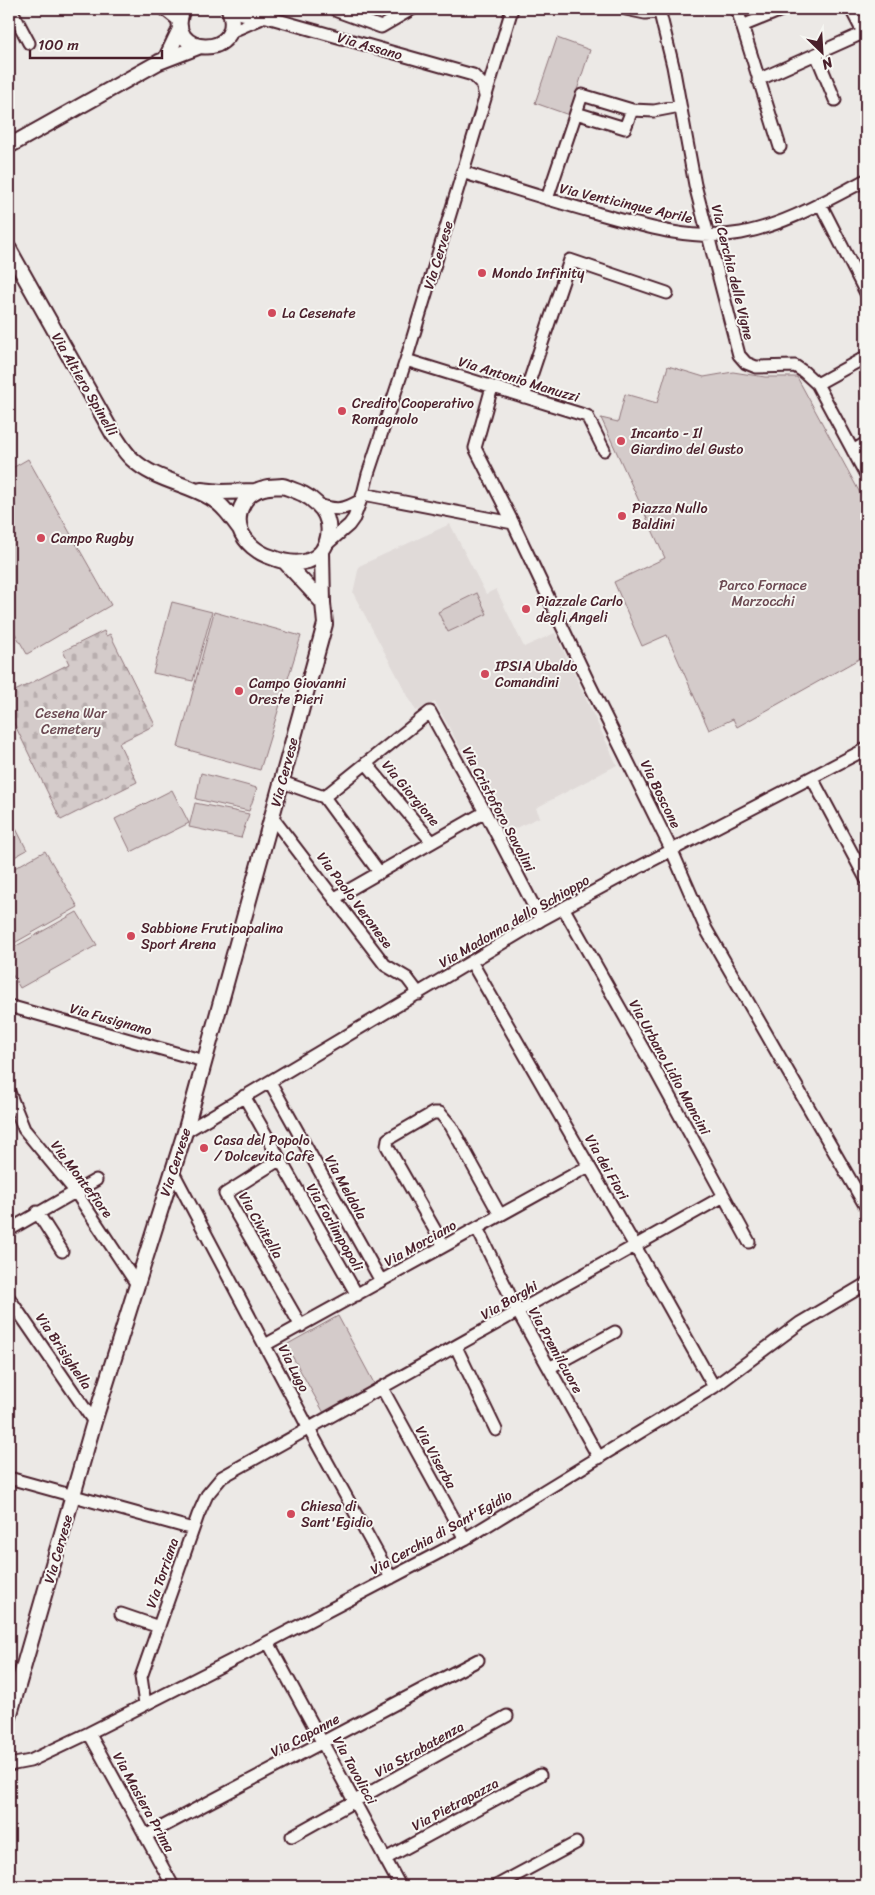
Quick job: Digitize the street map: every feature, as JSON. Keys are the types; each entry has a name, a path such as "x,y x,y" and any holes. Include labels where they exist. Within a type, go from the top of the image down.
{"main road":[{"path":"181,20 184,37 190,43 204,48 217,45 227,37 230,32 231,16 229,9"},
{"path":"166,58 181,20"},
{"path":"11,142 166,58 198,47"},
{"name":"Via Altiero Spinelli","path":"9,248 113,434 127,453 132,459 160,477 212,499 240,529"},
{"path":"283,486 303,493 318,505 329,525 329,534 324,548 309,561 284,562 256,550 240,529 239,516 243,502 255,491 265,487 283,486"},
{"name":"Via Altiero Spinelli","path":"192,489 221,492 255,491"},
{"name":"Via Cervese","path":"9,1717 94,1422 136,1283 185,1132 325,624 323,602 324,548"},
{"path":"284,562 323,602"}],"street":[{"path":"11,9 29,43"},
{"path":"164,9 181,20"},
{"name":"Via Assano","path":"229,9 267,17 473,74 486,74 494,70"},
{"path":"335,9 381,27 412,9"},
{"name":"Via Cervese","path":"324,548 349,525 354,518 362,497 406,360 512,9"},
{"path":"626,9 645,13 660,10"},
{"path":"737,9 780,147"},
{"path":"742,26 784,9"},
{"path":"758,80 816,54 865,36 851,9"},
{"name":"Via Cerchia delle Vigne","path":"660,10 673,66 695,185 739,355 746,364 756,367 795,366 817,384 866,475"},
{"path":"230,32 252,21 267,17"},
{"path":"816,54 835,100"},
{"path":"473,74 482,84 486,98"},
{"path":"548,199 582,95 632,110 654,111 680,106"},
{"path":"576,113 625,128 632,110"},
{"name":"Via Venticinque Aprile","path":"462,172 548,199 674,233 709,236 741,233 768,226 866,180"},
{"path":"820,203 866,293"},
{"path":"524,397 570,260 666,292"},
{"path":"817,384 866,357"},
{"name":"Via Antonio Manuzzi","path":"406,360 587,416 604,450"},
{"name":"Via Boscone","path":"492,387 476,448 586,679 672,851 706,929 866,1207"},
{"path":"853,451 866,444"},
{"path":"318,505 334,510 348,508 362,497 513,523"},
{"name":"Via Cristoforo Savolini","path":"366,763 430,712 541,920"},
{"name":"Via Madonna dello Schioppo","path":"185,1132 472,963 541,920 866,749"},
{"path":"324,797 366,763"},
{"name":"Via Giorgione","path":"366,763 432,842"},
{"path":"812,778 866,879"},
{"path":"282,782 324,797 379,872"},
{"path":"335,898 485,812"},
{"name":"Via Paolo Veronese","path":"272,817 385,965 407,978 419,994"},
{"name":"Via Urbano Lidio Mancini","path":"564,909 749,1242"},
{"name":"Via dei Fiori","path":"472,963 636,1246 714,1387"},
{"name":"Via Fusignano","path":"9,1006 204,1061"},
{"name":"Via Meldola","path":"270,1082 381,1281"},
{"name":"Via Montefiore","path":"9,1092 24,1129 75,1191 136,1283"},
{"name":"Via Forlimpopoli","path":"244,1096 357,1295"},
{"path":"444,1246 387,1146 388,1139 394,1134 433,1113 440,1113 451,1126 500,1215"},
{"name":"Via Civitella","path":"279,1160 225,1194 301,1326"},
{"name":"Via Morciano","path":"265,1345 588,1166"},
{"name":"Via Lugo","path":"172,1170 309,1429 391,1578"},
{"path":"9,1230 37,1212 96,1180"},
{"name":"Via Borghi","path":"309,1429 724,1196"},
{"path":"37,1212 62,1251"},
{"name":"Via Premilcuore","path":"477,1228 518,1312 599,1458"},
{"name":"Via Cerchia di Sant'Egidio","path":"9,1765 30,1761 89,1733 465,1539 714,1387 800,1323 866,1284"},
{"name":"Via Brisighella","path":"9,1298 94,1422"},
{"path":"549,1368 615,1332"},
{"path":"456,1348 496,1430"},
{"name":"Via Viserba","path":"382,1388 465,1539"},
{"name":"Via Torriana","path":"145,1704 141,1678 198,1515 207,1495 222,1477 309,1429"},
{"path":"9,1478 193,1530"},
{"name":"Via Torriana","path":"121,1614 159,1627"},
{"name":"Via Tavolicci","path":"268,1642 400,1886"},
{"name":"Via Capanne","path":"145,1836 478,1660"},
{"name":"Via Strabatenza","path":"292,1836 507,1716"},
{"name":"Via Masiera Prima","path":"89,1733 173,1886"},
{"name":"Via Pietrapazza","path":"385,1858 540,1776"},
{"path":"496,1886 576,1843"}],"shaded area":[{"name":"IPSIA Ubaldo Comandini","path":"450,524 486,594 496,589 524,647 555,633 617,765 536,808 540,817 507,832 435,702 416,711 353,593 359,566"}],"green space":[{"path":"557,38 590,50 569,115 535,103"},
{"name":"Parco Fornace Marzocchi","path":"668,366 704,377 733,372 765,377 797,377 866,504 866,655 737,727 733,719 709,730 667,635 642,646 614,582 665,558 601,418 618,422 625,394 657,403"},
{"name":"Campo Rugby","path":"28,459 111,605 27,654 9,623 9,470"},
{"path":"477,593 487,614 448,632 438,612"},
{"path":"172,602 212,612 193,681 153,673"},
{"name":"Campo Giovanni Oreste Pieri","path":"214,612 301,636 260,770 178,747"},
{"name":"Cesena War Cemetery","path":"104,631 106,636 110,634 155,725 119,743 137,782 61,820 9,713 9,694 69,664 63,651"},
{"path":"201,773 257,788 249,811 196,799"},
{"path":"172,790 189,823 131,852 115,819"},
{"path":"195,803 249,814 241,838 189,827"},
{"path":"9,815 27,850 9,860"},
{"path":"45,851 78,907 9,946 9,871"},
{"path":"77,912 97,945 20,988 9,969 9,950"},
{"path":"338,1316 375,1385 324,1413 286,1345"}],"place":[{"name":"Mondo Infinity","path":"482,273"},
{"name":"La Cesenate","path":"272,313"},
{"name":"Credito Cooperativo Romagnolo","path":"342,411"},
{"name":"Incanto - Il Giardino del Gusto","path":"621,441"},
{"name":"Piazza Nullo Baldini","path":"622,516"},
{"name":"Campo Rugby","path":"41,538"},
{"name":"Piazzale Carlo degli Angeli","path":"526,609"},
{"name":"IPSIA Ubaldo Comandini","path":"485,674"},
{"name":"Campo Giovanni Oreste Pieri","path":"239,691"},
{"name":"Sabbione Frutipapalina Sport Arena","path":"131,936"},
{"name":"Casa del Popolo / Dolcevita Cafè","path":"204,1148"},
{"name":"Chiesa di Sant'Egidio","path":"291,1514"}]}
